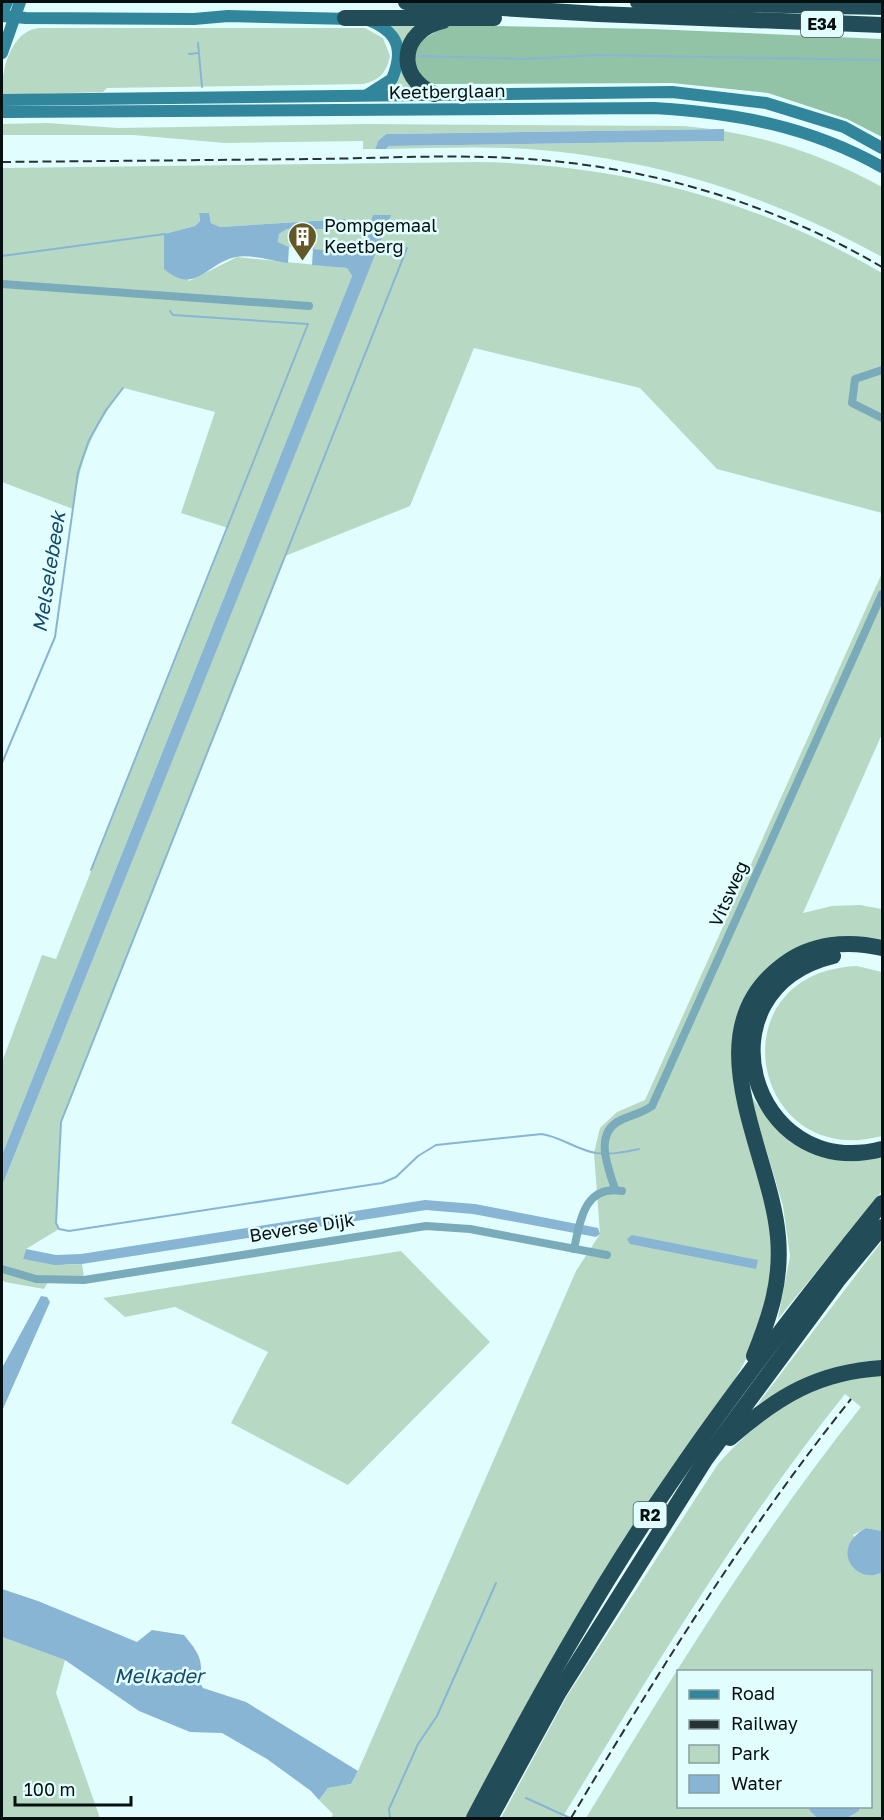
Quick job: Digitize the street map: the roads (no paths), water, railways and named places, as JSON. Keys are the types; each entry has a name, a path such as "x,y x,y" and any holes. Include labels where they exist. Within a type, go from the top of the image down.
{"highway":[{"name":"E34","path":"406,2 598,14 882,26"},
{"name":"E34","path":"638,2 882,7"},
{"path":"345,18 546,19 598,14"},
{"path":"434,94 420,88 411,78 409,51 416,34 423,28 455,18"},
{"path":"732,1394 753,1359 774,1307 779,1266 774,1209 749,1120 738,1067 739,1042 746,1017 759,990 775,971 798,955 837,944 882,948"},
{"path":"882,958 858,954 838,955 802,967 785,979 773,991 760,1013 752,1040 751,1063 757,1087 773,1114 801,1139 836,1151 853,1153 882,1149"},
{"name":"R2","path":"474,1818 571,1639 672,1480 732,1394 882,1203"},
{"name":"R2","path":"490,1818 559,1692 705,1460 838,1280 882,1227"},
{"path":"705,1460 759,1412 784,1395 825,1378 882,1368"}],"main road":[{"path":"8,2 2,14 16,16 345,18 378,24 396,41 398,64 392,79 366,96"},
{"path":"8,2 16,16"},
{"path":"2,53 20,2"},
{"name":"Keetberglaan","path":"2,100 672,93 766,103 844,128 882,148"},
{"name":"Keetberglaan","path":"2,112 664,109 718,112 775,123 817,136 882,167"}],"street":[{"path":"2,284 309,306"},
{"path":"882,370 855,379 852,403 882,418"},
{"name":"Vitsweg","path":"574,1249 585,1205 593,1196 618,1190 606,1161 604,1149 607,1132 614,1125 652,1106 882,594"},
{"name":"Beverse Dijk","path":"2,1269 36,1279 84,1280 426,1226 470,1229 608,1256"}],"water":[{"path":"724,129 724,141 389,146 386,149 375,149 378,141 386,134"},
{"path":"199,213 209,213 211,223 220,227 345,219 345,229 287,229 279,234 278,242 289,247 288,263 242,256 226,260 193,279 185,279 164,269 164,234 195,226 200,221"},
{"path":"373,215 391,215 2,1186 2,1155 352,276 347,268 312,265 313,249 360,254"},
{"path":"425,1200 475,1204 598,1228 600,1234 596,1237 473,1214 426,1210 82,1264 55,1265 23,1259 26,1249 56,1255 81,1254"},
{"path":"632,1235 758,1260 756,1269 630,1244 627,1239"},
{"path":"41,1296 47,1297 50,1302 2,1411 2,1368"},
{"path":"866,1528 882,1531 882,1572 873,1575 856,1570 850,1564 848,1555 849,1546 855,1537"},
{"name":"Melkader","path":"2,1589 38,1601 137,1642 152,1630 184,1635 199,1656 201,1674 199,1681 203,1688 246,1702 358,1771 351,1784 328,1788 319,1800 311,1791 267,1759 222,1733 190,1732 139,1711 65,1660 2,1637"},
{"path":"810,1808 860,1808 859,1811 847,1818 817,1818"}],"waterway":[{"name":"Melselebeek","path":"198,43 202,87"},
{"path":"189,54 198,53"},
{"path":"419,56 525,59 597,55 882,60"},
{"path":"2,256 165,234"},
{"path":"407,248 61,1122 56,1223 59,1229 69,1231 382,1183 396,1177 418,1156 436,1145 542,1134 596,1153 639,1149"},
{"path":"91,870 308,324 173,315 170,311"},
{"name":"Melselebeek","path":"2,763 55,637 78,472 89,440 106,410 123,388"},
{"path":"390,1818 389,1809 418,1744 437,1716 496,1583"},
{"path":"526,1798 570,1818"}],"railway":[{"path":"2,162 448,157 574,163 620,170 711,192 799,225 882,267"},
{"path":"571,1818 670,1657 739,1551 851,1399"}],"place":[{"name":"Pompgemaal Keetberg","path":"303,262"}]}
